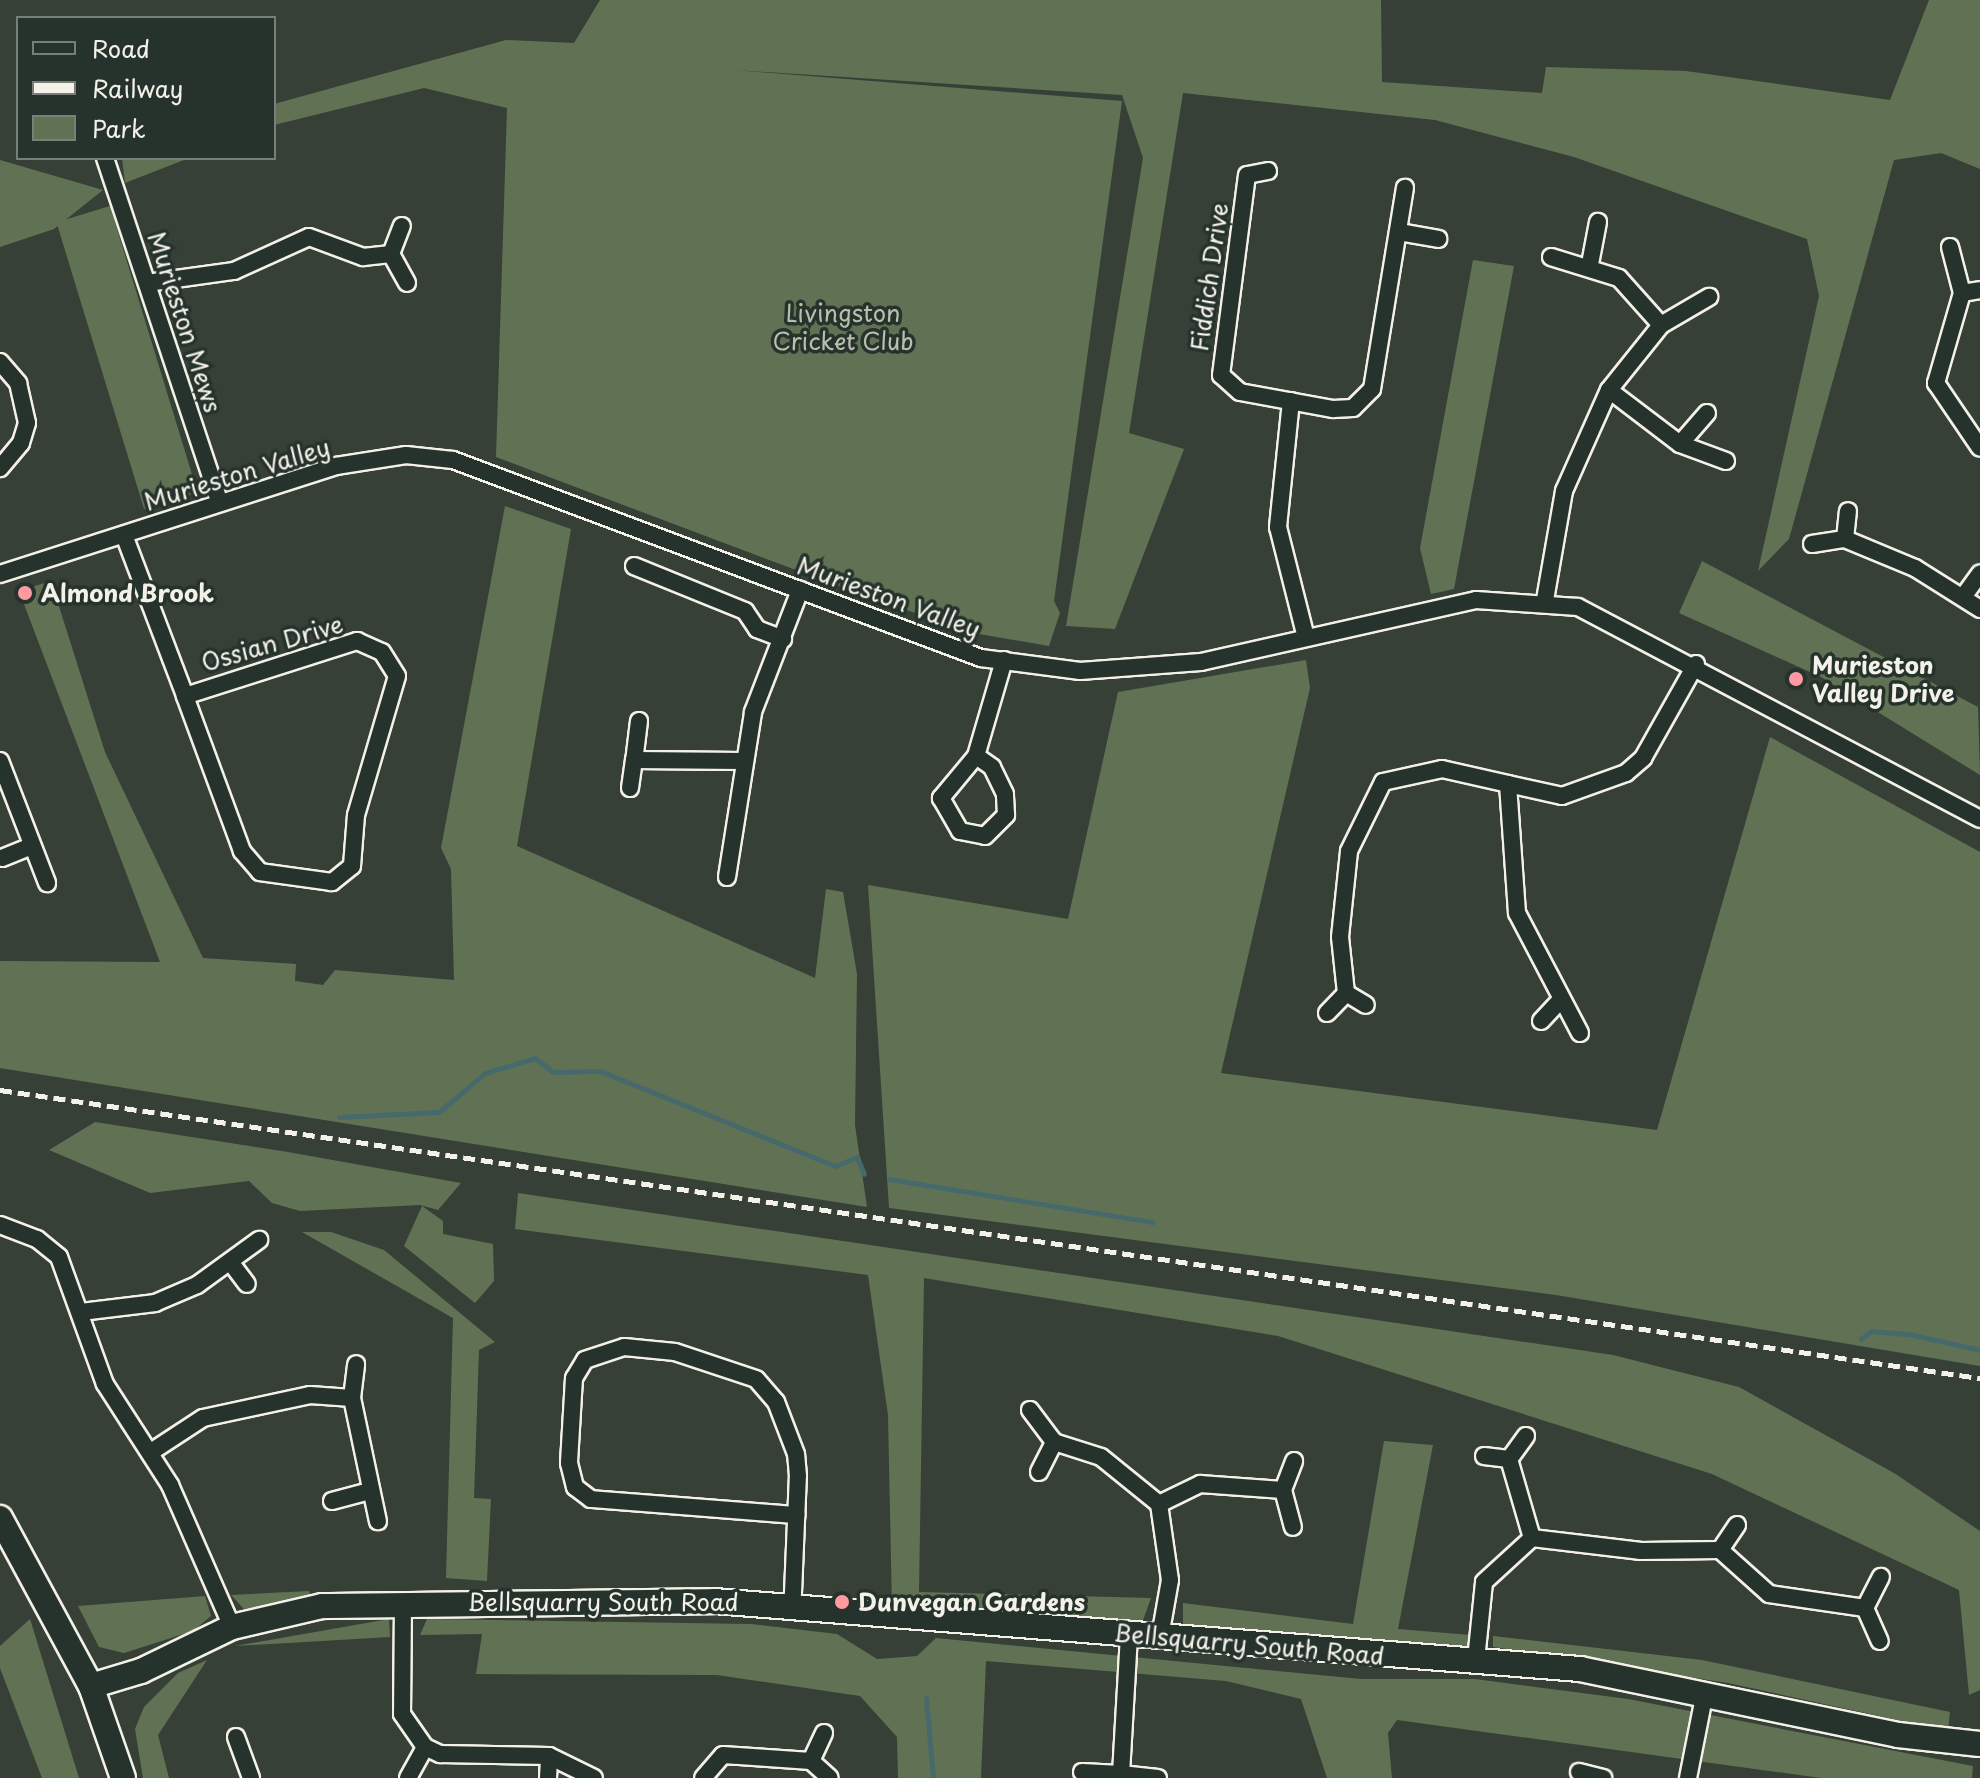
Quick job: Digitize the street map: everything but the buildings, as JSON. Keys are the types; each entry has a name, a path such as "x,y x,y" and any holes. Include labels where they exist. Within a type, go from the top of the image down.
{"street":[{"name":"Murieston Mews","path":"106,160 219,501"},
{"name":"Fiddich Drive","path":"1268,171 1247,175 1221,375 1240,392 1291,401 1353,408 1372,389 1405,188"},
{"path":"1590,264 1598,222"},
{"path":"391,254 402,226"},
{"path":"1399,232 1438,239"},
{"path":"147,283 234,271 309,237 363,257 391,254"},
{"path":"1950,247 1962,293 1936,383 1980,448"},
{"path":"391,254 407,283"},
{"path":"1551,257 1590,264 1619,278 1661,325"},
{"path":"1962,293 1980,290"},
{"path":"1545,600 1576,452 1609,390 1661,325 1709,297"},
{"path":"0,362 18,383 27,423 0,468"},
{"path":"1609,390 1680,444 1726,461"},
{"path":"1291,401 1278,527 1306,638"},
{"path":"1680,444 1707,413"},
{"name":"Murieston Valley","path":"0,574 219,501 380,458 453,460 800,590 1004,660 1080,671 1146,668 1306,638 1476,600 1545,600 1613,619 1980,819"},
{"path":"1845,539 1848,511"},
{"name":"Ossian Drive","path":"124,535 242,851 260,872 332,882 352,866 356,815 397,676 382,652 357,641 185,696"},
{"path":"1812,544 1845,539 1963,597 1980,609"},
{"path":"634,566 745,611 757,629 783,639"},
{"path":"1963,597 1980,574"},
{"path":"727,877 742,761 800,590"},
{"path":"976,756 992,767 1005,794 1006,815 985,836 960,831 941,798 976,756 1004,660"},
{"path":"1327,1013 1346,993 1340,937 1349,851 1383,782 1442,769 1562,796 1626,773 1643,758 1696,664"},
{"path":"630,788 639,721"},
{"path":"634,760 742,761"},
{"path":"0,761 47,883"},
{"path":"1508,784 1517,913 1559,1002 1580,1033"},
{"path":"2,858 32,846"},
{"path":"1346,993 1366,1005"},
{"path":"1541,1021 1559,1002"},
{"path":"0,1225 37,1239 59,1257 105,1384 151,1452 232,1627"},
{"path":"81,1312 155,1303 231,1263 259,1240"},
{"path":"231,1263 247,1284"},
{"path":"792,1606 796,1515 796,1454 776,1402 756,1379 662,1351 600,1349 585,1360 574,1378 569,1463 575,1487 591,1499 796,1515"},
{"path":"356,1364 352,1398 378,1521"},
{"path":"151,1452 203,1418 310,1395 352,1398"},
{"path":"1030,1410 1054,1442 1101,1457 1159,1504 1170,1580 1160,1637"},
{"path":"1509,1459 1526,1436"},
{"path":"1039,1472 1054,1442"},
{"path":"1484,1456 1509,1459"},
{"path":"1509,1459 1532,1538"},
{"path":"1293,1527 1283,1490 1294,1461"},
{"path":"1159,1504 1200,1484 1283,1490"},
{"path":"332,1501 370,1491"},
{"path":"0,1518 96,1696 123,1778"},
{"path":"1720,1550 1737,1525"},
{"path":"1476,1660 1484,1582 1532,1538 1641,1551 1720,1550 1778,1600 1865,1608"},
{"path":"1865,1608 1881,1577"},
{"path":"403,1602 402,1714 425,1747 440,1754 549,1756 594,1778"},
{"name":"Bellsquarry South Road","path":"96,1696 232,1627 322,1606 403,1602 792,1606 1476,1660 1705,1692 1898,1735 1980,1744"},
{"path":"1865,1608 1880,1641"},
{"path":"1121,1774 1129,1635"},
{"path":"1688,1778 1705,1692"},
{"path":"811,1761 824,1733"},
{"path":"236,1737 251,1778"},
{"path":"408,1778 425,1747"},
{"path":"703,1778 723,1755 811,1761 830,1778"},
{"path":"548,1778 549,1756"},
{"path":"1082,1772 1158,1778"},
{"path":"1579,1772 1603,1778"}],"green space":[{"name":"Livingston Cricket Club","path":"600,0 1381,0 1382,82 1542,93 1546,67 1686,71 1890,100 1929,0 1980,0 1980,169 1941,153 1894,160 1789,539 1758,571 1819,296 1807,239 1574,157 1435,120 1183,93 1129,433 1184,449 1115,629 1066,626 1143,158 1122,95 733,70 1122,101 1054,601 1060,613 1049,646 979,634 870,598 496,457 507,108 424,88 276,125 276,103 506,40 574,43"},
{"path":"0,160 103,190 54,229 0,247"},
{"path":"122,160 184,160 125,183"},
{"path":"110,206 198,493 144,509 56,222"},
{"path":"1473,260 1514,266 1454,589 1431,594 1420,548"},
{"path":"505,506 571,529 517,846 815,978 826,889 843,892 857,974 855,1125 867,1207 0,1068 0,961 160,962 19,591 51,581 105,752 203,958 296,964 295,981 323,985 335,970 454,980 451,869 441,848"},
{"path":"1702,561 1978,707 1980,775 1821,677 1679,613"},
{"path":"1306,660 1310,688 1221,1073 1657,1130 1770,737 1980,852 1980,1366 1556,1295 889,1208 868,885 1068,919 1118,692"},
{"path":"95,1122 461,1183 438,1210 420,1205 300,1211 272,1203 249,1181 150,1193 49,1150"},
{"path":"518,1193 1613,1355 1739,1387 1894,1473 1980,1531 1980,1690 1969,1695 1959,1590 1712,1474 1278,1336 924,1278 919,1592 1151,1598 1142,1623 892,1610 888,1415 868,1275 515,1229"},
{"path":"422,1206 443,1221 443,1234 493,1244 494,1281 475,1303 404,1246"},
{"path":"302,1232 331,1232 384,1250 495,1342 479,1350 474,1498 491,1499 487,1581 446,1578 453,1318"},
{"path":"1384,1441 1433,1445 1398,1629 1471,1635 1469,1650 1183,1624 1183,1603 1353,1624"},
{"path":"309,1591 311,1599 244,1609 231,1595"},
{"path":"205,1596 211,1616 193,1631 124,1653 99,1647 78,1606"},
{"path":"30,1619 79,1778 42,1778 0,1668 0,1646"},
{"path":"389,1619 390,1637 235,1646"},
{"path":"427,1619 751,1624 837,1634 877,1659 917,1656 936,1638 1361,1679 1475,1679 1628,1699 1973,1766 1972,1778 1821,1778 1397,1720 1388,1733 1392,1778 1327,1778 1301,1699 1226,1681 986,1661 981,1778 898,1778 897,1737 860,1696 717,1675 476,1674 482,1634 420,1635"},
{"path":"1493,1636 1702,1660 1950,1712 1948,1731 1728,1683 1493,1647"},
{"path":"207,1660 158,1735 169,1778 143,1778 135,1729 144,1707 178,1673"}],"waterway":[{"path":"339,1117 439,1112 485,1073 535,1058 553,1072 600,1071 835,1166 857,1157 864,1174"},
{"path":"889,1179 1153,1222"},
{"path":"1861,1339 1871,1331 1909,1334 1980,1350"},
{"path":"926,1698 933,1778"}],"railway":[{"path":"0,1090 1980,1378"}],"place":[{"name":"Almond Brook","path":"25,593"},
{"name":"Murieston Valley Drive","path":"1796,679"},
{"name":"Dunvegan Gardens","path":"842,1602"}]}
